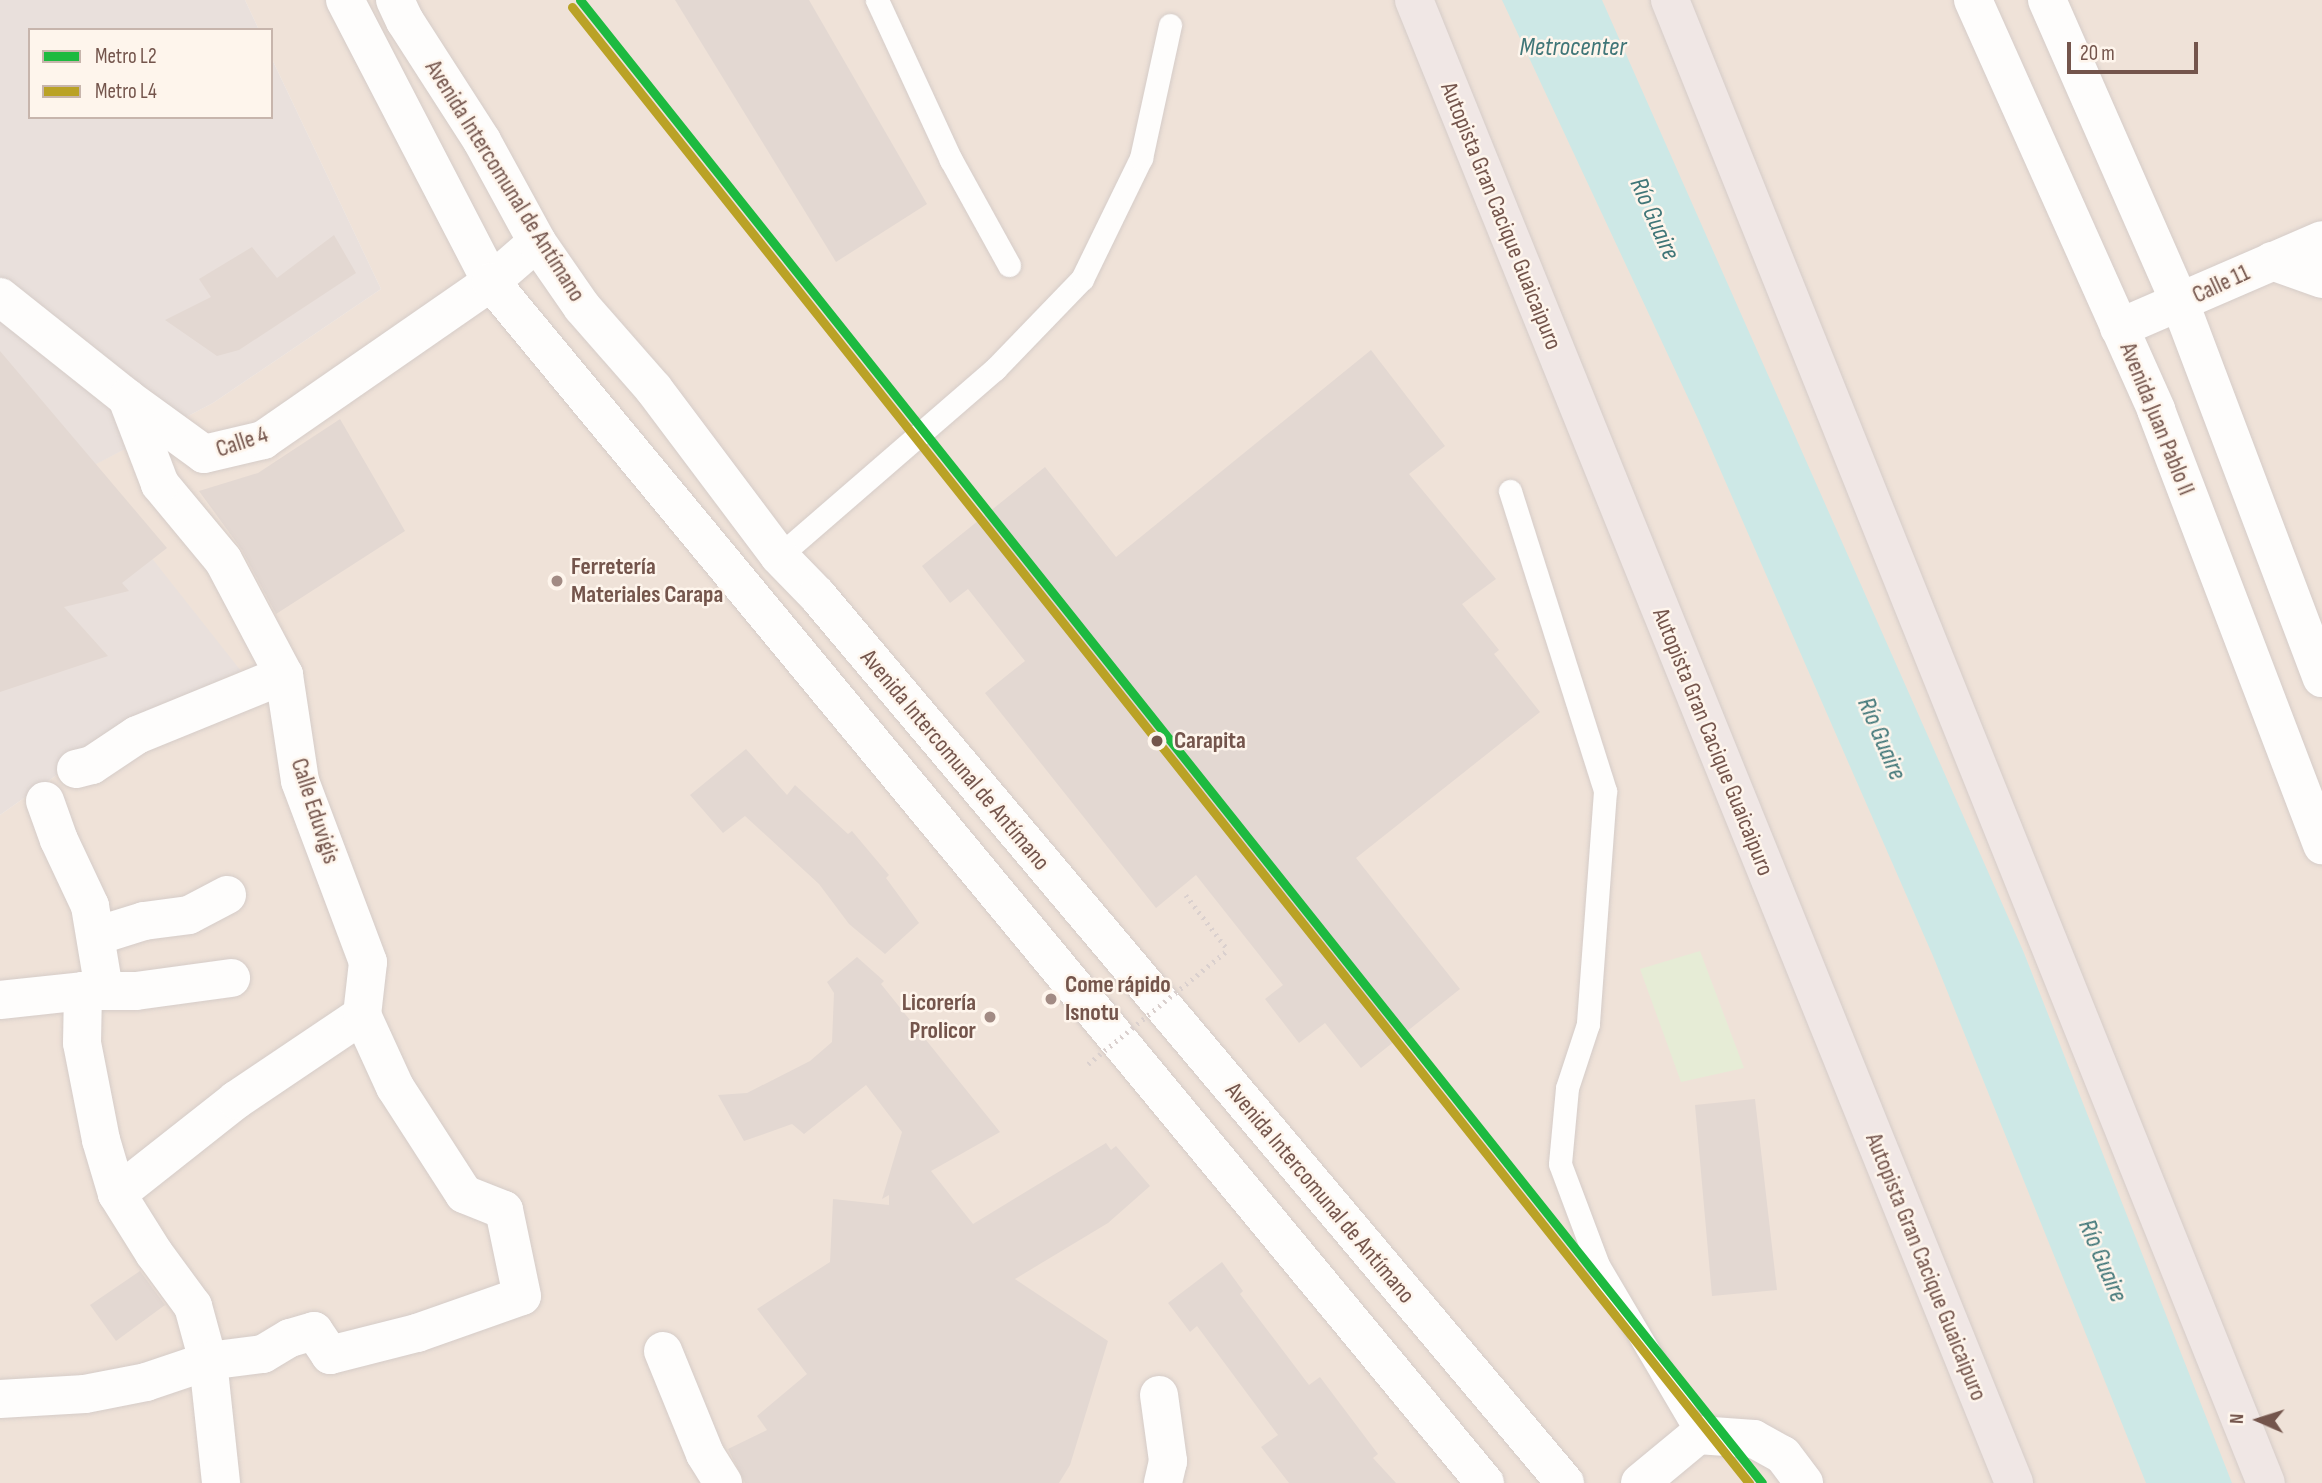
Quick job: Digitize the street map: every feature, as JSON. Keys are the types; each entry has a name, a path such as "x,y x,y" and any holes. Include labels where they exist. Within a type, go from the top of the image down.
{"highway":[{"name":"Autopista Gran Cacique Guaicaipuro","path":"1414,0 2014,1483"},
{"path":"1670,0 2266,1483"}],"street":[{"name":"Avenida Intercomunal de Antímano","path":"345,0 492,282 1485,1483"},
{"name":"Avenida Intercomunal de Antímano","path":"395,0 405,21 482,141 537,242 582,307 653,388 779,556 817,595 1565,1483"},
{"name":"Avenida Juan Pablo II","path":"1973,0 2156,410 2322,845"},
{"path":"2047,0 2180,303 2322,678"},
{"name":"Calle 11","path":"2119,328 2322,240"},
{"name":"Calle 4","path":"0,297 127,398 204,454 263,440 492,282 537,242"},
{"path":"2272,261 2322,279"},
{"name":"Calle Eduvigis","path":"127,398 160,484 223,561 284,675 300,781 368,962 362,1015"},
{"path":"76,769 92,765 137,736 284,675"},
{"path":"45,801 89,906 96,936 93,991 82,1042 101,1140 117,1194 154,1253 193,1306 208,1361 221,1483"},
{"path":"96,936 144,921 189,915 227,895"},
{"path":"0,1000 93,991 136,991 231,978"},
{"path":"0,1399 85,1394 146,1382 208,1361 263,1354 290,1338 314,1331 330,1355 418,1333 522,1296 504,1210 464,1194 395,1087 362,1015 236,1100 117,1194"},
{"path":"663,1351 705,1454 723,1483"},
{"path":"1159,1395 1168,1461 1163,1483"},
{"path":"1640,1483 1698,1435 1754,1439 1783,1455 1804,1483"}],"lane":[{"path":"877,0 951,160 1009,265"},
{"path":"779,556 995,369 1082,279 1141,158 1170,25"},
{"path":"1510,491 1605,791 1588,1024 1567,1088 1560,1164 1598,1265 1698,1435"}],"path":[{"path":"1088,1064 1228,950 1185,895"}],"shaded area":[{"path":"0,0 245,0 258,28 28,28 28,119 273,119 273,61 381,289 213,403 83,471 241,671 149,710 0,815"},
{"path":"245,0 2322,0 2322,1483 0,1483 0,815 149,710 82,471 213,403 381,289 273,61 273,28 258,28"}],"green space":[{"path":"1700,951 1744,1068 1681,1082 1640,969"}],"water":[{"name":"Metrocenter","path":"1502,0 1602,0 2024,953 2232,1483 2146,1483 1933,956 1698,419"}],"building":[{"path":"675,0 809,0 927,204 836,262"},
{"path":"334,235 356,273 239,350 217,356 165,320 211,297 199,279 252,247 277,278"},
{"path":"1371,350 1445,446 1409,474 1496,579 1462,604 1499,650 1494,654 1540,712 1356,858 1460,989 1361,1068 1325,1023 1299,1043 1265,999 1283,985 1196,875 1156,908 985,693 1025,661 968,589 950,603 922,566 1045,467 1116,557"},
{"path":"0,351 167,548 122,583 129,591 64,607 108,656 0,692"},
{"path":"340,419 405,531 276,614 242,550 199,491 258,473"},
{"path":"746,749 787,795 795,785 848,834 852,831 889,875 886,878 919,923 885,954 849,924 819,884 745,816 723,833 690,795"},
{"path":"857,957 884,981 881,984 1000,1132 931,1171 973,1224 1106,1143 1111,1150 1116,1146 1150,1186 1108,1223 1015,1279 1108,1341 1070,1465 1059,1483 745,1483 728,1449 767,1430 757,1416 807,1374 757,1309 830,1262 833,1199 889,1205 889,1195 882,1199 902,1132 866,1085 804,1134 792,1124 744,1141 718,1095 747,1093 810,1061 832,1042 834,993 827,982"},
{"path":"1755,1099 1777,1290 1712,1296 1695,1105"},
{"path":"1222,1262 1243,1291 1240,1294 1309,1385 1320,1377 1378,1454 1373,1458 1396,1483 1289,1483 1261,1447 1278,1435 1197,1326 1190,1332 1168,1303"},
{"path":"140,1271 165,1305 116,1341 90,1305"}],"metro line":[{"name":"L2","path":"580,0 1762,1483"},
{"name":"L4","path":"572,7 1749,1483"}],"place":[{"name":"Ferretería Materiales Carapa","path":"557,581"},
{"name":"Carapita","path":"1157,741"},
{"name":"Come rápido Isnotu","path":"1051,999"},
{"name":"Licorería Prolicor","path":"990,1017"}],"water label":[{"name":"Río Guaire","path":"1654,219"},
{"name":"Río Guaire","path":"1881,739"},
{"name":"Río Guaire","path":"2102,1261"}]}
